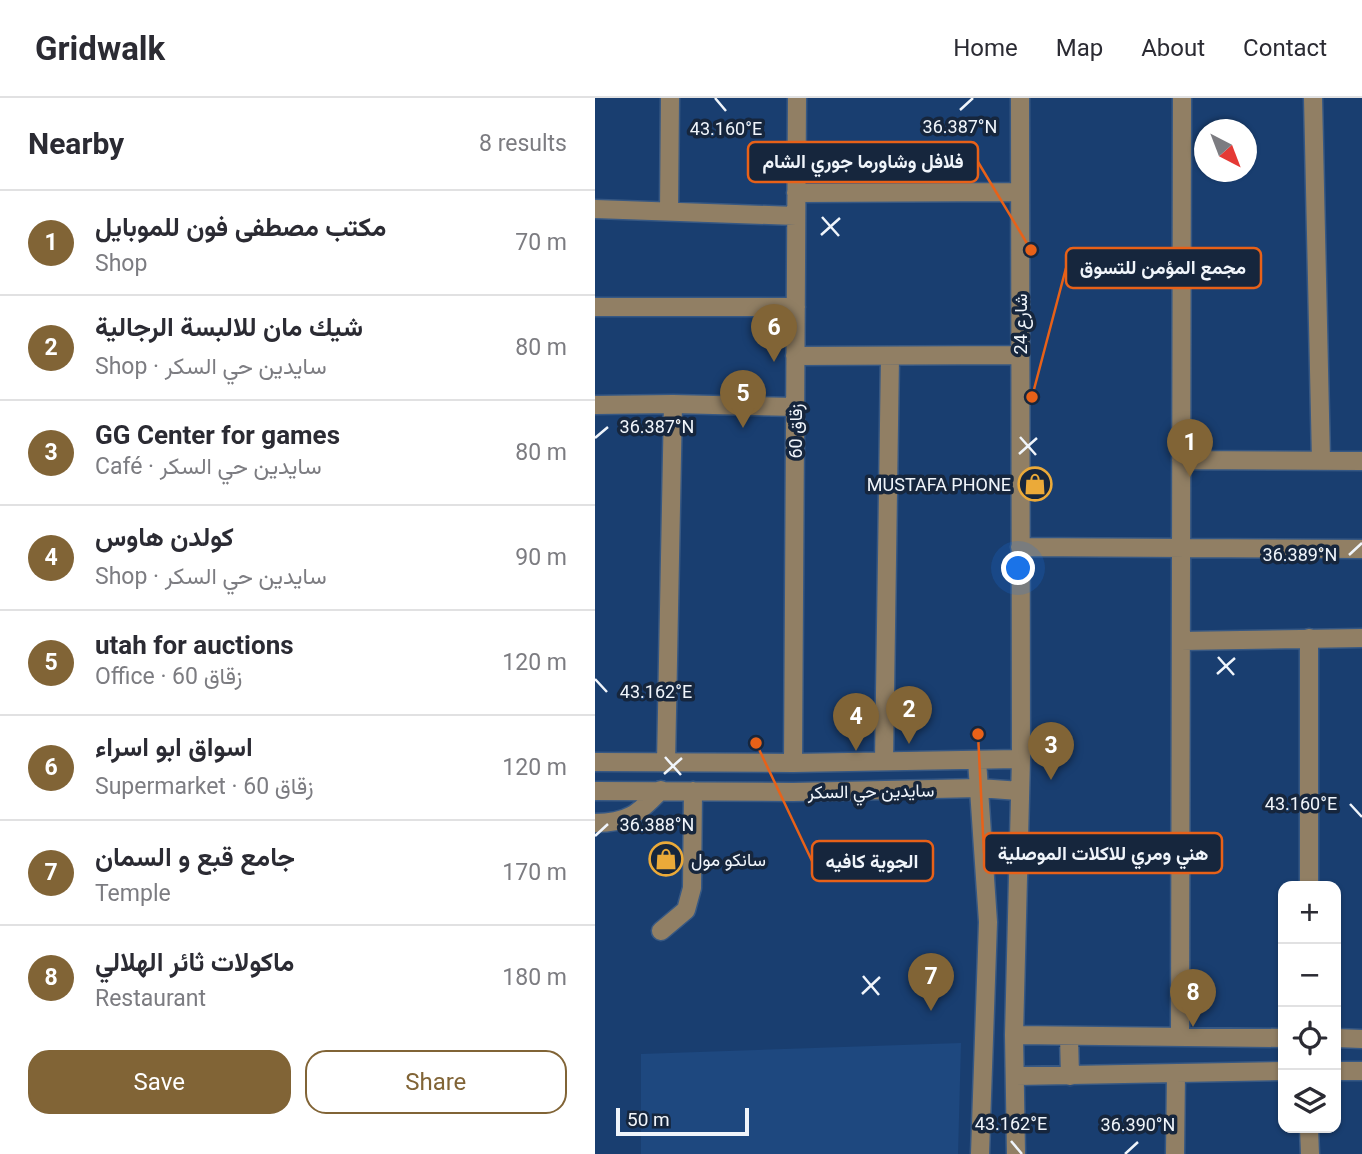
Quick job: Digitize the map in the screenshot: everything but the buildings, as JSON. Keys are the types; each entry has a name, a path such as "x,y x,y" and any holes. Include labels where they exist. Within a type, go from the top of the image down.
{"street":[{"path":"669,212 670,98"},
{"name":"زقاق 60","path":"793,763 797,98"},
{"name":"شارع 24","path":"1016,1154 1014,1035 1021,759 1020,98"},
{"path":"1180,1037 1182,98"},
{"path":"1313,98 1321,460"},
{"path":"796,193 1020,192"},
{"path":"595,209 796,216"},
{"path":"595,307 796,307"},
{"path":"795,356 1020,355"},
{"path":"884,761 890,356"},
{"path":"595,404 795,407"},
{"path":"667,763 673,404"},
{"path":"1181,460 1362,461"},
{"path":"1020,547 1362,549"},
{"path":"1309,638 1309,881"},
{"path":"1181,641 1362,638"},
{"name":"سايدين حي السكر","path":"595,762 793,763 1021,759"},
{"path":"978,760 988,922 980,1154"},
{"name":"سايدين حي السكر","path":"595,791 793,792 979,788 1020,791"},
{"path":"595,823 617,823 628,819 642,810 660,790"},
{"path":"661,931 686,910 692,888 693,791"},
{"path":"1014,1035 1278,1038"},
{"path":"1069,1036 1070,1076"},
{"path":"1341,1038 1362,1039"},
{"path":"1016,1076 1278,1071"},
{"path":"1341,1071 1362,1071"},
{"path":"1175,1154 1176,1074"},
{"path":"1309,1133 1310,1154"}],"shaded area":[{"path":"961,1043 958,1154 641,1154 641,1054"}],"place":[{"name":"فلافل وشاورما جوري الشام","path":"1031,250"},
{"name":"اسواق ابو اسراء","path":"774,362"},
{"name":"مجمع المؤمن للتسوق","path":"1032,397"},
{"name":"utah for auctions","path":"743,428"},
{"name":"مكتب مصطفى فون للموبايل","path":"1190,477"},
{"name":"MUSTAFA PHONE","path":"1035,484"},
{"name":"هني ومري للاكلات الموصلية","path":"978,734"},
{"name":"الجوية كافيه","path":"756,743"},
{"name":"شيك مان للالبسة الرجالية","path":"909,744"},
{"name":"كولدن هاوس","path":"856,751"},
{"name":"GG Center for games","path":"1051,780"},
{"name":"سانكو مول","path":"666,859"},
{"name":"جامع قبع و السمان","path":"931,1011"},
{"name":"ماكولات ثائر الهلالي","path":"1193,1027"}]}
